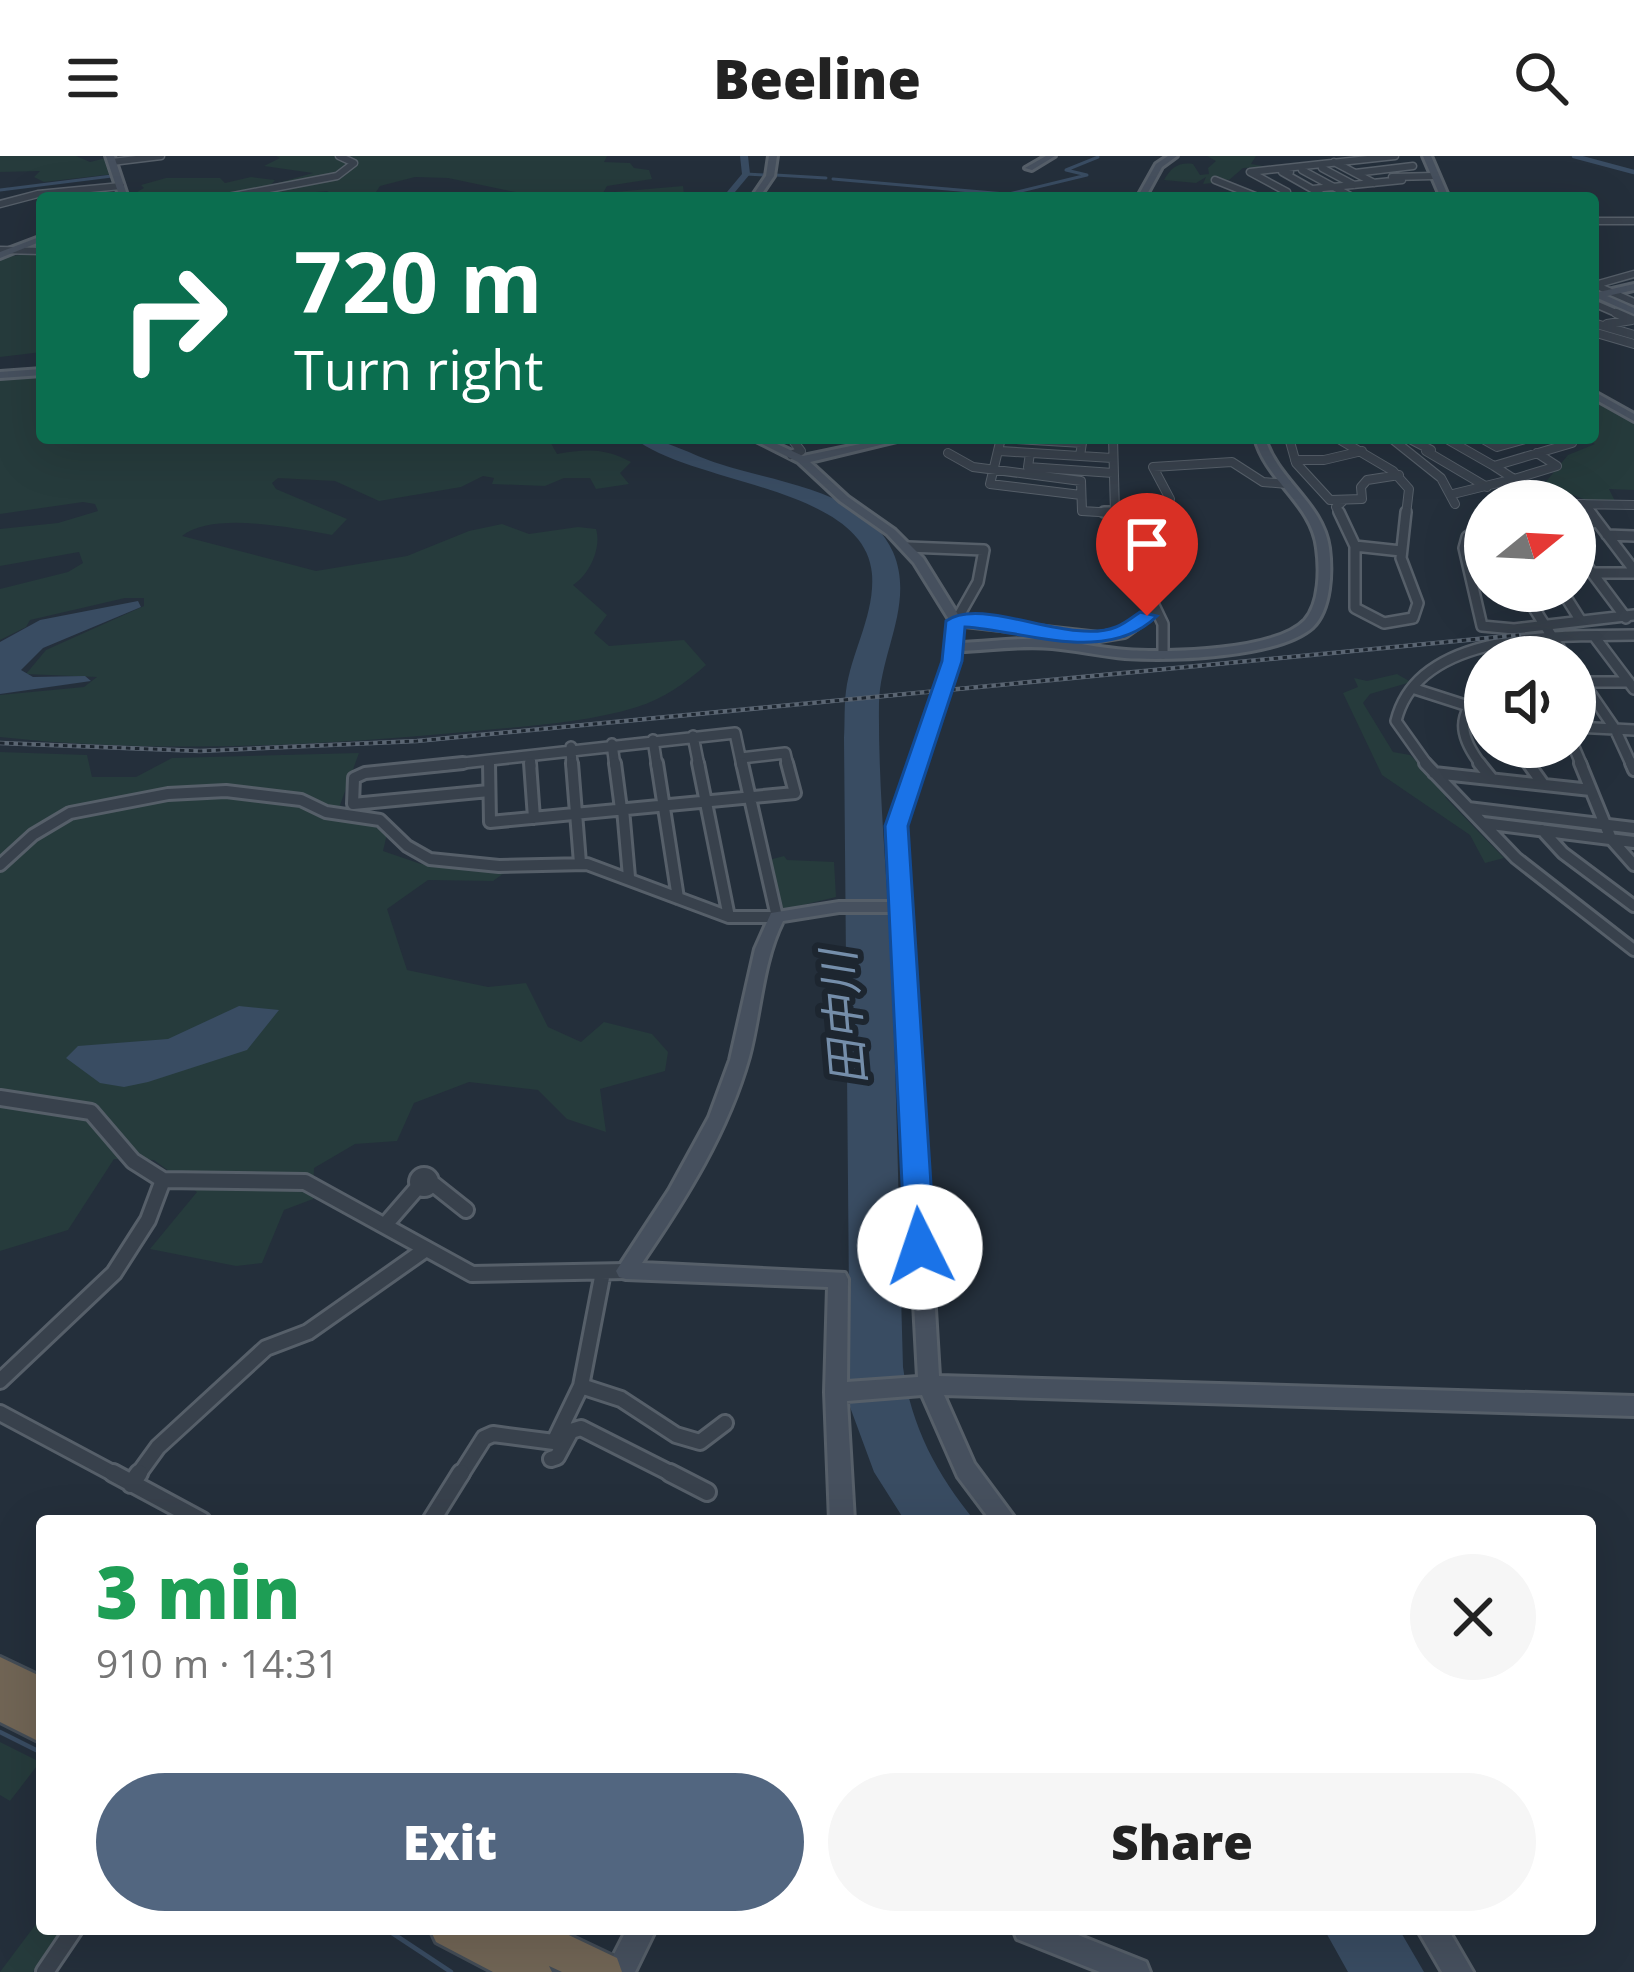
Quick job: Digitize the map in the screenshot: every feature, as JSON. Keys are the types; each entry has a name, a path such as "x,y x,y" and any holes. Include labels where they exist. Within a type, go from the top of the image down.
{"highway":[{"path":"0,1674 36,1692"},
{"path":"0,1704 36,1723"},
{"path":"461,1935 533,1972"},
{"path":"527,1935 603,1972"}],"street":[{"path":"122,192 111,159 161,156"},
{"path":"254,192 337,176 354,163 339,156"},
{"path":"759,192 770,176 773,156"},
{"path":"1029,168 1051,156"},
{"path":"1160,156 1172,157"},
{"path":"1322,156 1372,181 1402,180"},
{"path":"1281,192 1250,172 1395,156"},
{"path":"1427,156 1441,192"},
{"path":"1144,192 1159,166 1172,157"},
{"path":"1411,161 1416,175"},
{"path":"1309,192 1282,172 1411,161"},
{"path":"1355,172 1411,161"},
{"path":"1322,168 1359,192"},
{"path":"1261,170 1303,192"},
{"path":"1302,170 1343,192"},
{"path":"1318,192 1432,176"},
{"path":"1215,180 1245,192"},
{"path":"61,192 121,186"},
{"path":"0,204 36,195"},
{"path":"1599,221 1634,221"},
{"path":"3,252 36,240"},
{"path":"3,252 36,251"},
{"path":"1599,291 1634,274"},
{"path":"1599,293 1633,288"},
{"path":"1610,292 1634,302"},
{"path":"1599,295 1634,311"},
{"path":"1599,297 1632,320 1599,325"},
{"path":"1607,324 1631,332"},
{"path":"1599,328 1634,344"},
{"path":"0,375 36,372"},
{"path":"1599,398 1634,418"},
{"path":"768,444 796,457 908,547 956,621"},
{"path":"796,444 801,451 796,457"},
{"path":"796,457 870,444"},
{"path":"1001,444 989,488 1081,495"},
{"path":"1080,456 1082,444"},
{"path":"948,453 949,458 974,467 1082,481 1082,511 1115,513 1113,444"},
{"path":"956,647 1027,643 1163,654 1269,642 1311,622 1319,604 1323,547 1305,504 1264,455 1261,444"},
{"path":"1291,444 1295,460 1335,502 1355,546 1354,608 1365,617 1406,622 1417,610 1401,551 1411,498 1399,476 1346,444"},
{"path":"1399,444 1436,473 1454,499 1464,496"},
{"path":"1416,444 1474,480"},
{"path":"1492,444 1497,447"},
{"path":"1473,454 1508,444"},
{"path":"1494,466 1569,444"},
{"path":"1426,451 1456,445 1514,479"},
{"path":"1000,451 1112,458"},
{"path":"1295,460 1362,452"},
{"path":"1030,453 1028,467 1113,473"},
{"path":"1511,480 1557,466 1537,454"},
{"path":"1163,654 1163,624 1152,614 1148,600 1158,574 1157,553 1174,539 1179,526 1163,514 1170,499 1155,466 1232,462 1254,481 1268,486 1286,484"},
{"path":"1305,504 1362,500 1360,487 1367,480 1399,476"},
{"path":"1596,504 1634,505"},
{"path":"1597,522 1634,572"},
{"path":"1606,535 1634,536"},
{"path":"1355,546 1401,551"},
{"path":"908,547 984,550 978,582 956,621 956,647 899,813 899,907 922,1384 966,1470 1000,1515"},
{"path":"1596,573 1634,572"},
{"path":"1594,636 1634,632 1630,616 1596,576"},
{"path":"1481,612 1482,626 1492,630 1630,616"},
{"path":"1536,612 1551,636"},
{"path":"1575,612 1581,621"},
{"path":"956,621 1002,623 1057,635 1117,635 1152,614"},
{"path":"1596,639 1631,686"},
{"path":"1464,652 1412,688 1400,703 1396,721 1405,740 1524,866 1634,950"},
{"path":"1596,683 1631,686"},
{"path":"1412,688 1464,705"},
{"path":"1596,702 1634,770"},
{"path":"1464,708 1459,722 1464,738"},
{"path":"1596,728 1634,730"},
{"path":"435,1515 484,1438 493,1434 554,1442 581,1385 614,1271 688,1182 715,1123 738,1065 777,917 735,733 572,747 489,762 358,775 353,804 489,791"},
{"path":"693,736 729,917"},
{"path":"653,740 678,898"},
{"path":"612,744 629,877"},
{"path":"572,747 580,863"},
{"path":"489,762 490,822 795,793 785,753 741,758"},
{"path":"530,756 534,818"},
{"path":"1484,768 1492,779"},
{"path":"1532,768 1543,784"},
{"path":"1583,768 1611,839 1634,865"},
{"path":"1434,772 1592,790"},
{"path":"0,865 33,836 70,813 217,790 301,800 326,812 380,820 407,846 430,859 499,866 580,863 729,917 899,907"},
{"path":"1467,808 1634,828"},
{"path":"1481,823 1634,842"},
{"path":"1542,830 1563,853 1634,906"},
{"path":"1618,938 1634,932"},
{"path":"0,1097 91,1112 134,1161 163,1180 190,1184 297,1180 461,1270 489,1277 614,1271 838,1279 842,1515"},
{"path":"385,1226 427,1178 466,1210"},
{"path":"0,1382 23,1353 76,1312 125,1263 163,1180"},
{"path":"131,1484 158,1447 266,1348 308,1332 427,1250"},
{"path":"842,1392 922,1384 1634,1406"},
{"path":"581,1385 621,1399 686,1438 709,1439 725,1423"},
{"path":"0,1414 190,1515"},
{"path":"550,1460 572,1432 581,1428 707,1492"},
{"path":"45,1972 70,1935"},
{"path":"619,1972 639,1935"},
{"path":"1042,1935 1136,1972"},
{"path":"1435,1935 1459,1972"}],"green space":[{"path":"0,156 76,156 90,162 106,158 113,174 44,182 34,177 40,171 0,172"},
{"path":"276,156 607,156 604,162 630,163 649,170 652,179 607,186 604,192 515,192 448,178 415,177 380,186 376,192 137,192 144,188 141,185 166,178 220,178 225,183 251,177 275,180 271,185 313,173 264,166 280,158"},
{"path":"1207,156 1256,156 1251,164 1268,167 1243,168 1229,180 1213,177 1223,182 1203,184 1206,177 1196,183 1164,180 1183,164 1193,164 1200,175 1209,174 1208,168 1216,161"},
{"path":"683,186 684,192 614,192"},
{"path":"36,254 36,353 0,357 0,257"},
{"path":"36,374 36,444 551,444 557,454 595,451 621,457 631,462 620,473 629,484 596,489 590,478 564,478 545,486 492,484 494,478 483,476 461,487 379,501 335,481 278,478 272,483 276,489 347,519 332,535 233,523 196,528 182,536 316,571 407,556 469,531 502,524 529,534 596,529 593,560 573,585 607,615 594,633 609,646 684,640 706,665 674,690 637,707 530,726 232,746 0,737 0,695 84,687 97,677 26,674 46,650 144,606 144,598 125,598 30,620 26,627 0,640 0,589 68,572 83,563 79,552 0,566 0,529 58,523 98,511 95,504 83,502 0,514 0,377"},
{"path":"1599,400 1634,420 1634,490 1609,489 1615,501 1596,501 1596,480 1547,480 1568,455 1599,444"},
{"path":"1397,674 1411,682 1370,694 1363,703 1393,752 1410,755 1451,794 1445,797 1504,858 1485,863 1470,835 1382,775 1343,693 1358,687 1354,678 1367,681"},
{"path":"0,752 87,755 92,777 136,777 172,758 359,753 340,805 387,834 383,851 421,864 507,871 493,881 428,880 387,909 407,970 488,987 526,983 548,1027 581,1042 604,1022 652,1034 668,1052 665,1071 600,1089 606,1132 567,1119 538,1090 469,1082 414,1103 397,1141 355,1144 314,1168 313,1199 284,1210 262,1263 236,1266 150,1249 197,1192 154,1160 114,1159 68,1230 0,1251"},
{"path":"784,856 787,860 834,862 836,897 782,910 769,860"},
{"path":"0,1742 36,1760 36,1767 10,1801 0,1795"},
{"path":"36,1924 36,1935 58,1935 33,1972 0,1972"}],"water":[{"path":"644,444 668,444 841,502 880,531 899,571 899,609 881,684 879,735 893,1008 903,1367 912,1409 928,1449 971,1515 901,1515 874,1472 850,1407 844,738 849,676 870,604 872,574 862,545 840,522 809,505"},
{"path":"138,601 141,607 43,648 21,670 33,677 85,676 91,681 0,694 0,642 40,620"},
{"path":"239,1006 279,1010 247,1050 148,1082 124,1087 100,1083 66,1058 78,1046 168,1039"},
{"path":"1327,1935 1402,1935 1424,1972 1348,1972"}],"waterway":[{"name":"田中川","path":"731,192 746,174 744,156"},
{"path":"1574,156 1634,172"},
{"path":"1017,192 1087,175 1066,170 1098,157"},
{"path":"746,174 766,175"},
{"path":"775,175 826,178"},
{"path":"0,190 112,176"},
{"path":"833,179 982,192"},
{"path":"0,1732 36,1750"},
{"path":"395,1935 451,1972"}],"railway":[{"path":"0,743 200,751 417,741 1519,635"}],"route":[{"path":"920,1247 896,826 952,661 956,621 1002,623 1057,635 1117,635 1147,616"}]}
